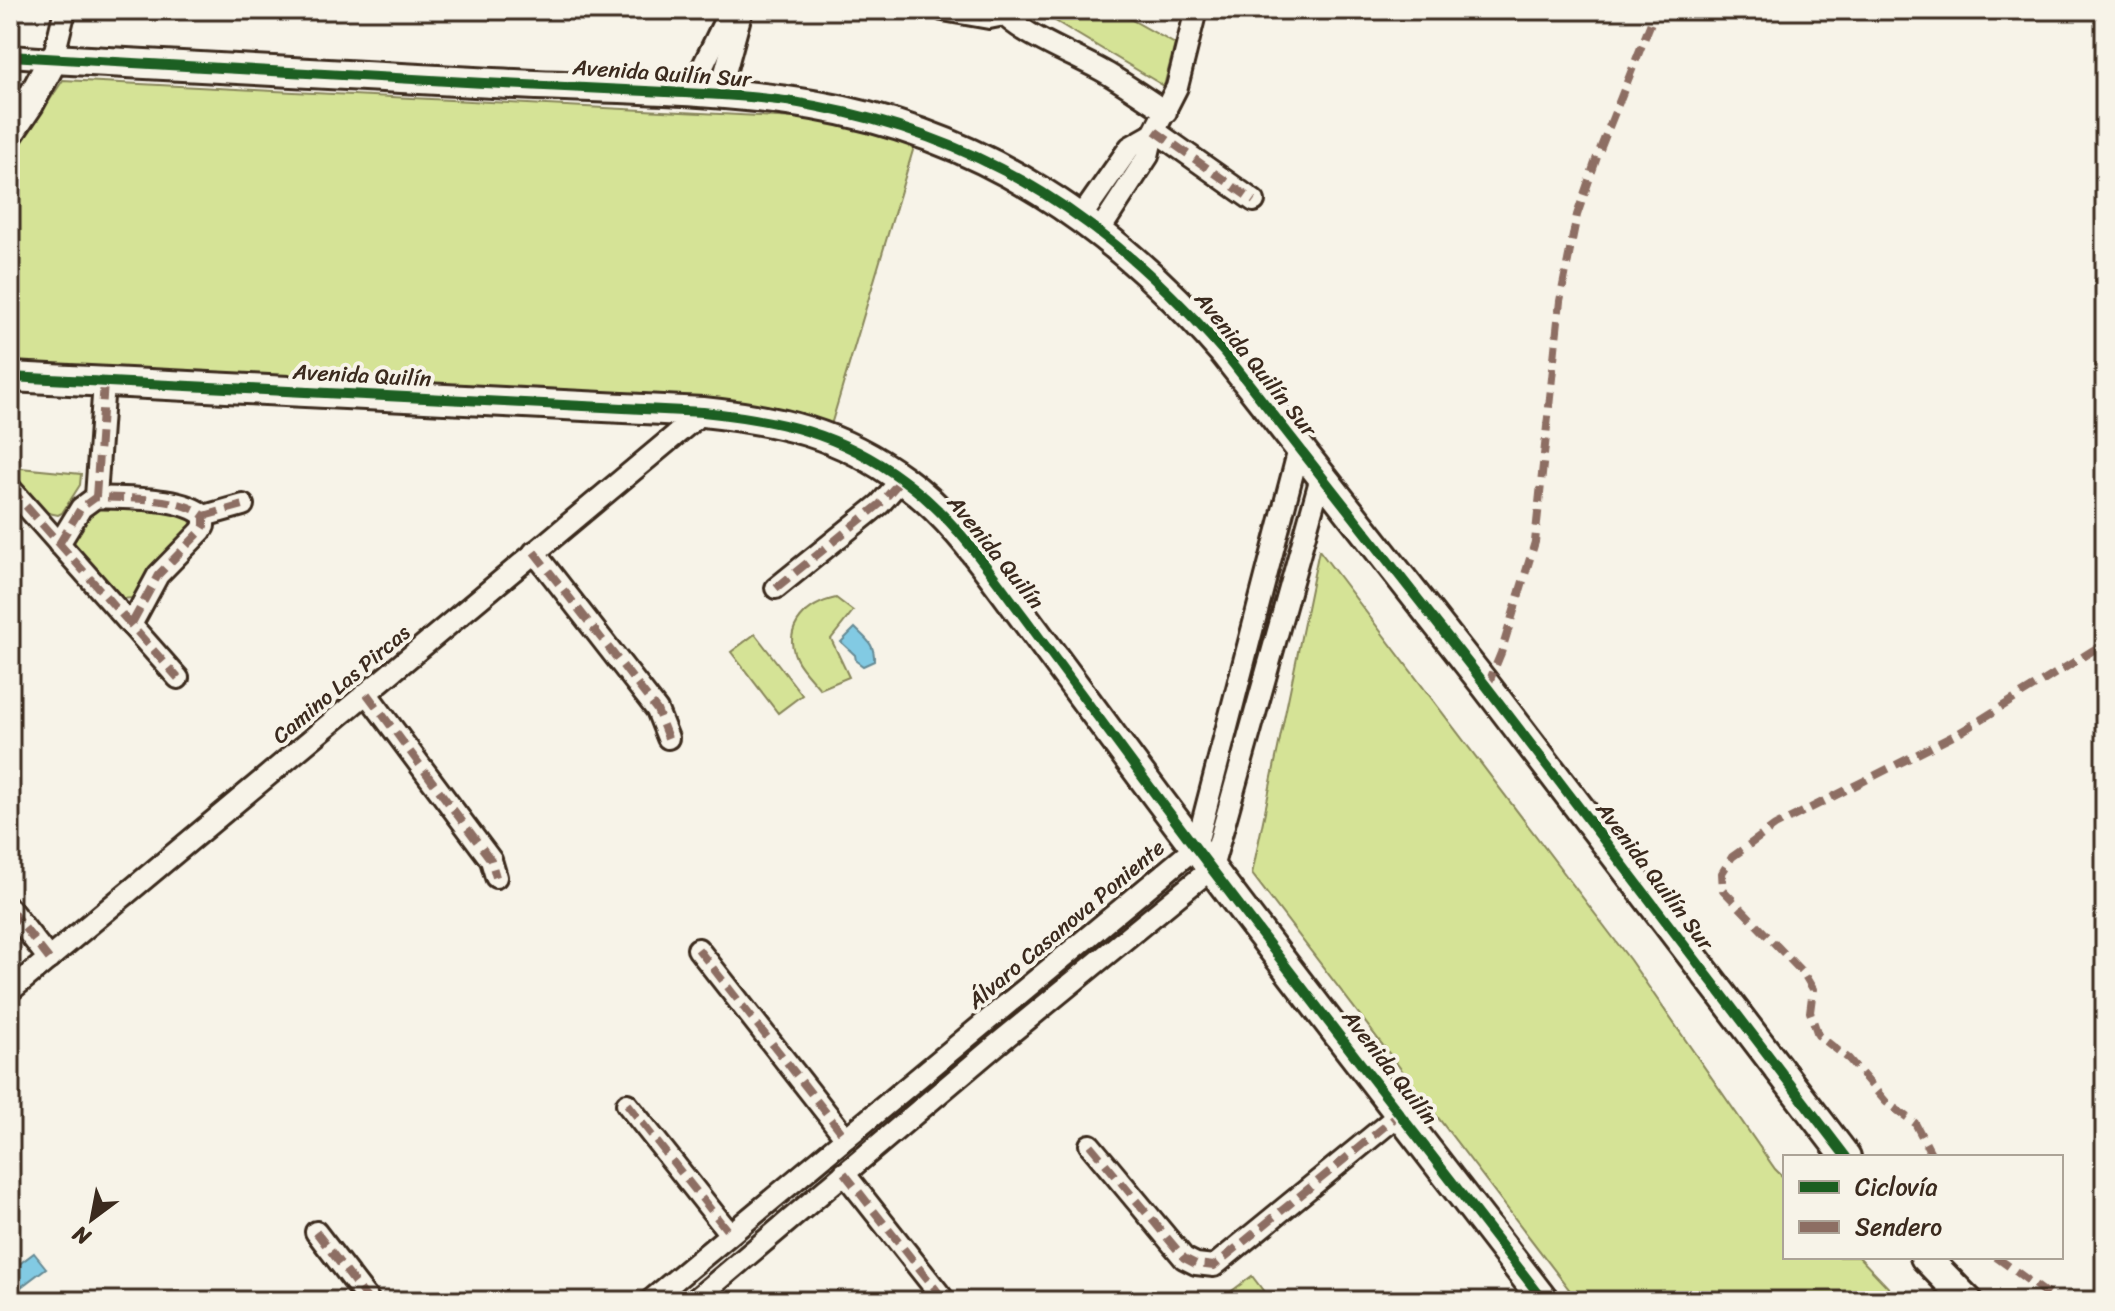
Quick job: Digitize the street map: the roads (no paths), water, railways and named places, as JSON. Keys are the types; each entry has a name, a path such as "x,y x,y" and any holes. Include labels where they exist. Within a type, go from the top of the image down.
{"street":[{"path":"10,132 35,95 53,59 65,10"},
{"path":"690,93 730,10"},
{"path":"719,95 742,10"},
{"path":"943,10 989,18 1003,13 1020,28 1108,74 1166,112"},
{"path":"1091,224 1148,156 1154,132 1177,87 1196,10"},
{"name":"Avenida Quilín Sur","path":"10,56 690,93 813,105 922,134 1012,174 1091,224 1143,266 1186,308 1224,352 1487,687 1844,1155"},
{"path":"1154,132 1254,201"},
{"name":"Avenida Quilín","path":"10,377 703,412 753,417 810,430 858,451 902,479 946,518 978,555 1204,858 1401,1113 1533,1297"},
{"path":"59,544 77,514 96,497 104,382"},
{"name":"Camino Las Pircas","path":"10,991 703,412"},
{"name":"Álvaro Casanova Poniente","path":"650,1301 846,1138 1204,858 1299,449"},
{"path":"694,1301 1204,858 1321,477"},
{"path":"776,588 880,504 902,479"},
{"path":"10,488 178,678"},
{"path":"96,497 179,504 204,516 201,531 158,575 131,625"},
{"path":"204,516 243,505"},
{"path":"534,552 652,704 668,738"},
{"path":"367,694 491,860 496,877"},
{"path":"10,909 49,959"},
{"path":"698,949 846,1138"},
{"path":"627,1104 730,1234"},
{"path":"1090,1145 1184,1258 1196,1264 1214,1266 1401,1113"},
{"path":"844,1173 945,1301"},
{"path":"316,1232 369,1301"},
{"path":"706,1254 724,1275"},
{"path":"1927,1259 1968,1301"}],"water":[{"path":"855,628 873,650 874,661 863,666 841,642"},
{"path":"34,1253 46,1268 17,1290 10,1280 10,1271"}]}
